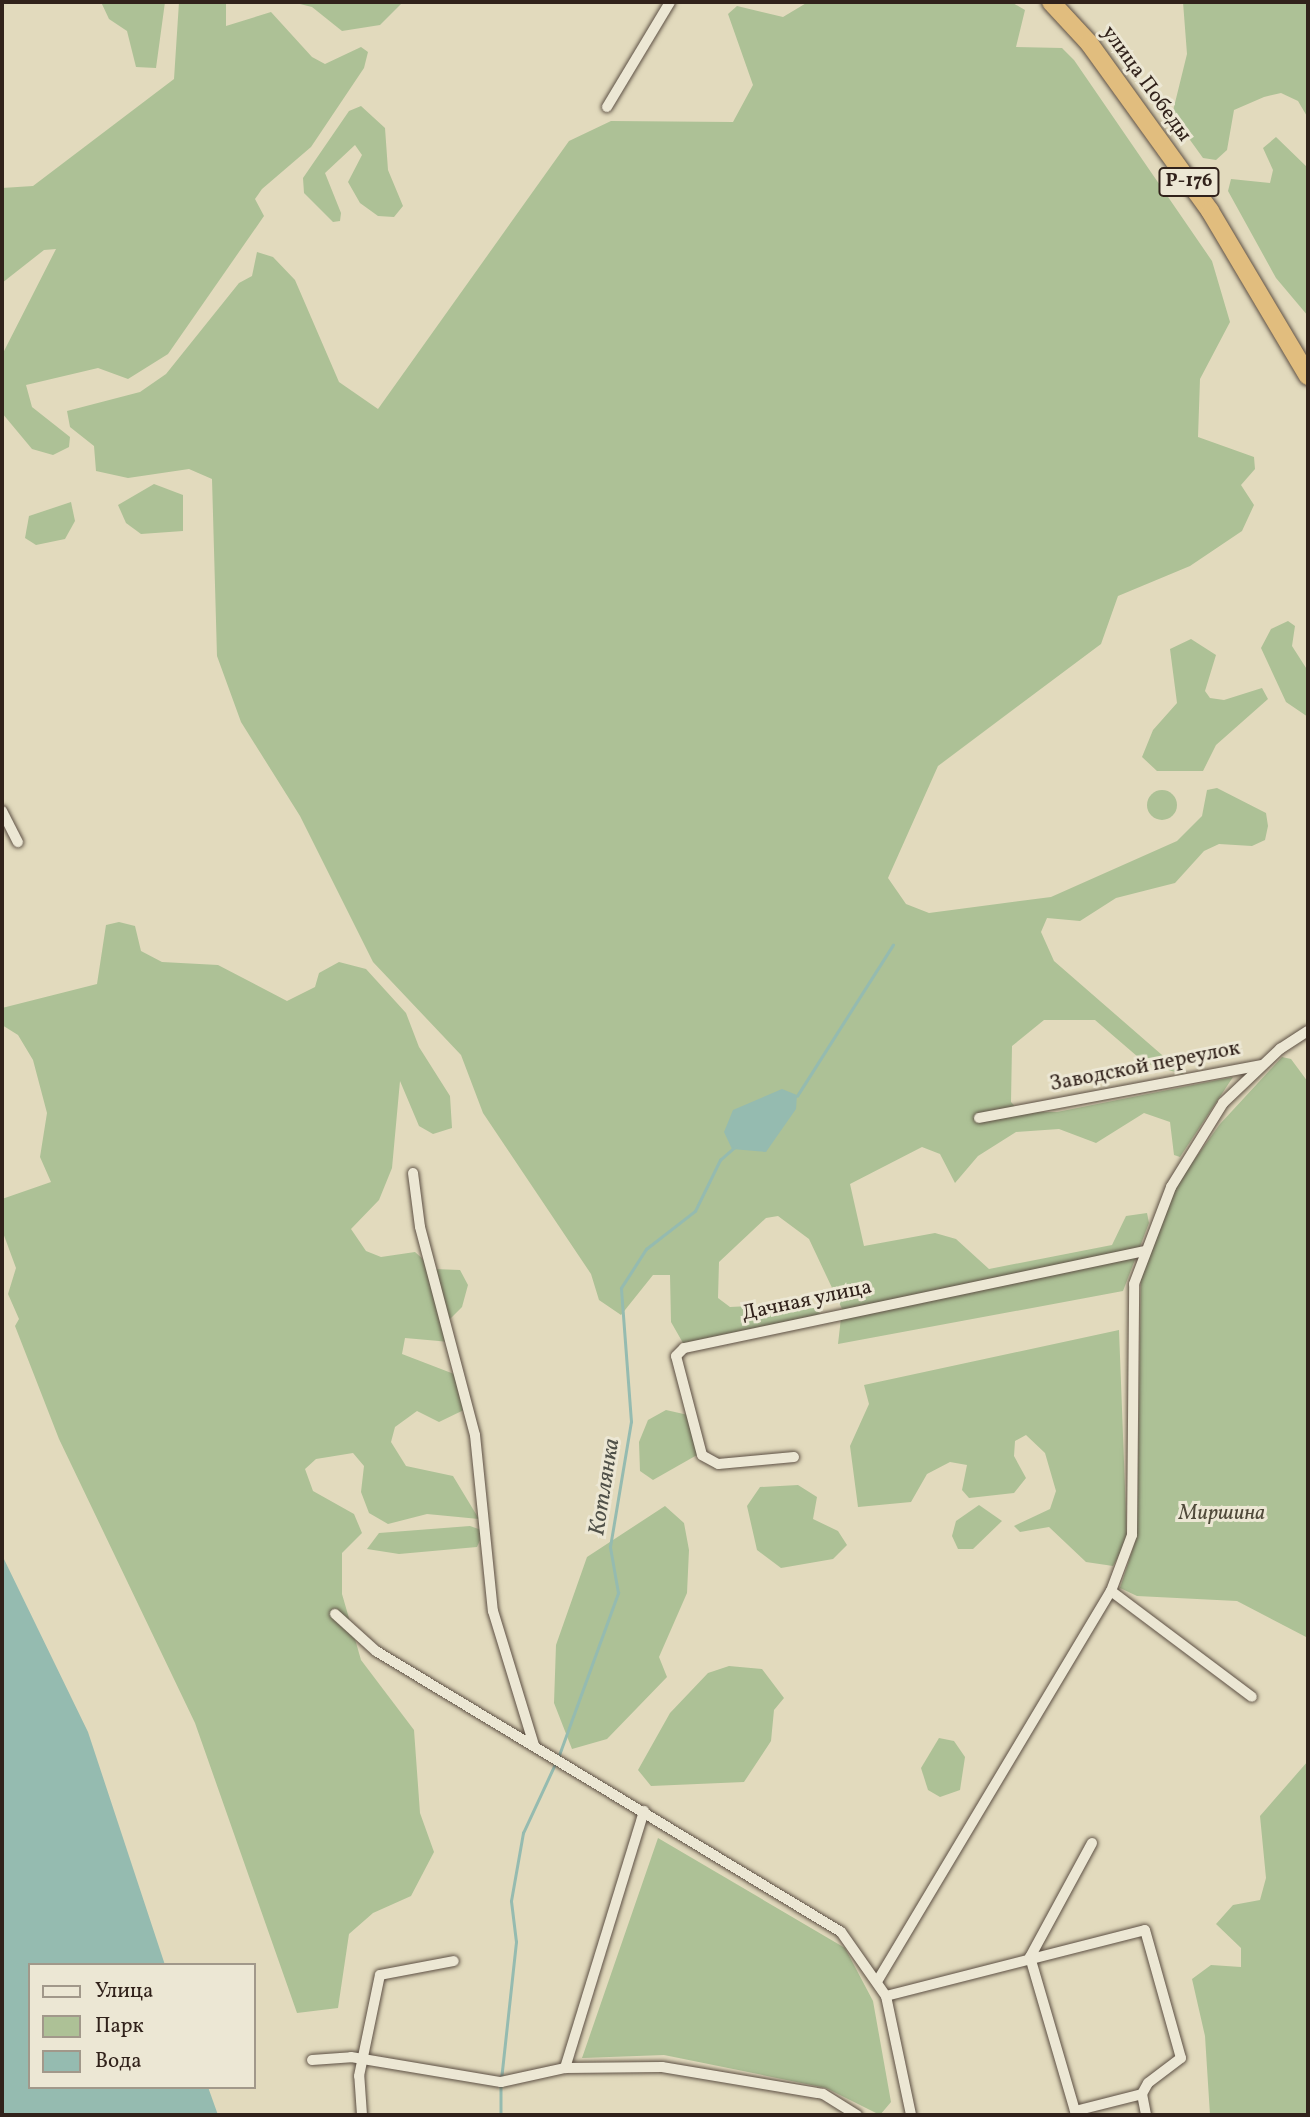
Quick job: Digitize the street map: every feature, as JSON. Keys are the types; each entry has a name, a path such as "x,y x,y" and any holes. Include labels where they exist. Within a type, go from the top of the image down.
{"highway":[{"name":"улица Победы","path":"1051,2 1089,43 1210,211 1308,376"}],"street":[{"path":"607,107 670,2"},
{"path":"2,811 18,842"},
{"name":"Заводской переулок","path":"979,1118 1261,1065 1308,1031"},
{"path":"878,1980 1111,1591 1132,1535 1132,1310 1144,1251 1193,1143 1261,1065"},
{"path":"413,1173 420,1227 475,1435 492,1611 534,1745"},
{"name":"Дачная улица","path":"794,1457 718,1464 702,1455 676,1356 684,1348 1144,1251"},
{"path":"1111,1591 1252,1697"},
{"path":"335,1614 376,1651 841,1932 878,1980 886,1996 911,2115"},
{"path":"565,2068 644,1811"},
{"path":"886,1996 1030,1957 1145,1930 1181,2059 1142,2094 1074,2111 1030,1957 1092,1843"},
{"path":"362,2115 357,2091 380,1975 454,1961"},
{"path":"312,2060 365,2059 483,2081 565,2068 607,2071 662,2067 823,2094 856,2115"},
{"path":"1142,2094 1146,2115"}],"green space":[{"path":"101,2 165,2 156,68 136,67 127,31 109,19"},
{"path":"179,2 226,2 226,26 271,12 312,57 325,64 361,47 368,52 364,68 311,147 262,189 255,199 264,216 168,354 128,379 98,368 26,385 32,407 70,437 69,447 53,455 32,449 2,413 2,355 56,249 44,250 2,283 2,188 33,186 174,79"},
{"path":"292,2 403,2 380,25 342,31 312,7"},
{"path":"808,2 1011,2 1025,10 1016,47 1062,48 1074,60 1212,261 1230,322 1200,379 1198,437 1254,457 1255,469 1241,485 1254,505 1242,531 1190,566 1118,596 1101,644 938,766 888,878 906,904 929,913 1051,897 1177,841 1202,816 1207,790 1217,788 1266,813 1268,826 1265,840 1252,846 1219,844 1204,851 1175,883 1116,898 1080,921 1047,918 1041,932 1054,961 1185,1075 1145,1063 1095,1020 1044,1020 1012,1046 1011,1102 1020,1112 1057,1112 1233,1077 1180,1157 1174,1155 1170,1122 1144,1113 1096,1143 1059,1129 1016,1132 978,1156 955,1183 940,1154 922,1147 850,1184 864,1246 935,1233 956,1239 989,1269 1112,1245 1126,1216 1147,1213 1149,1223 1123,1291 838,1344 842,1309 809,1239 778,1216 766,1218 719,1262 718,1298 730,1307 788,1304 811,1306 821,1314 683,1343 671,1322 670,1275 653,1275 621,1315 599,1300 591,1274 483,1113 461,1055 373,962 300,816 241,722 217,656 212,479 189,469 128,478 96,471 94,446 70,427 67,411 140,392 166,374 239,283 252,276 257,252 273,257 295,280 339,382 378,409 569,141 611,121 733,122 753,85 728,14 737,6 783,17"},
{"path":"1183,2 1308,2 1308,118 1298,101 1281,93 1264,97 1234,110 1227,150 1216,160 1203,158 1172,115 1187,54"},
{"path":"361,106 385,128 388,170 403,206 394,217 378,216 360,203 348,182 362,155 355,145 325,173 341,213 340,221 333,222 304,193 303,178 349,111"},
{"path":"1276,137 1308,168 1308,316 1276,278 1228,191 1231,179 1270,183 1273,170 1263,148"},
{"path":"154,484 183,495 183,531 141,534 126,523 118,505"},
{"path":"71,502 75,521 65,539 36,545 25,538 29,516"},
{"path":"1288,621 1295,626 1292,646 1308,671 1308,717 1286,702 1261,648 1271,629"},
{"path":"1191,639 1216,655 1205,691 1210,698 1224,700 1262,688 1268,699 1216,745 1203,771 1157,771 1142,757 1153,730 1177,703 1170,649"},
{"path":"1162,790 1173,794 1177,805 1173,816 1162,820 1151,816 1147,805 1151,794"},
{"path":"119,922 135,926 141,951 162,962 218,965 287,1001 315,987 319,973 339,962 366,969 406,1013 419,1047 450,1096 452,1128 433,1134 419,1126 400,1081 392,1168 379,1200 351,1229 366,1251 381,1257 415,1252 434,1269 460,1270 468,1285 462,1307 447,1322 450,1342 405,1338 402,1354 454,1374 470,1407 439,1422 417,1411 395,1427 391,1442 406,1466 453,1476 479,1519 427,1514 388,1524 369,1513 361,1492 364,1466 353,1453 316,1459 305,1469 313,1491 354,1514 362,1533 342,1553 342,1594 361,1660 414,1730 420,1813 434,1852 411,1896 373,1913 349,1934 338,2008 297,2013 195,1723 59,1439 15,1326 19,1319 8,1294 16,1268 2,1230 2,1199 51,1182 40,1157 47,1113 33,1060 18,1035 2,1025 2,1008 97,984 106,925"},
{"name":"Миршина","path":"1282,1057 1291,1059 1308,1082 1308,1638 1237,1601 1137,1596 1120,1588 1137,1536 1141,1274 1176,1185 1220,1124"},
{"path":"1119,1330 1127,1541 1113,1566 1086,1562 1049,1527 1020,1532 1014,1526 1050,1509 1056,1491 1045,1453 1026,1435 1015,1441 1014,1456 1026,1478 1014,1493 969,1498 962,1490 967,1465 950,1462 927,1474 911,1502 858,1507 850,1446 869,1404 864,1385"},
{"path":"666,1410 688,1415 697,1455 653,1480 640,1471 639,1442 648,1420"},
{"path":"798,1485 817,1497 813,1519 838,1531 847,1545 833,1559 781,1568 757,1550 747,1506 760,1487"},
{"path":"979,1505 1002,1521 973,1549 958,1549 952,1536 956,1521"},
{"path":"665,1506 684,1523 689,1550 687,1593 659,1657 667,1677 607,1739 572,1749 554,1703 556,1645 587,1557"},
{"path":"470,1526 484,1531 477,1547 399,1554 367,1549 379,1533"},
{"path":"729,1666 762,1669 784,1698 774,1710 771,1741 744,1782 651,1786 638,1770 670,1713 708,1673"},
{"path":"939,1738 954,1741 965,1757 960,1790 940,1797 928,1790 921,1768"},
{"path":"1308,1761 1308,2115 1210,2115 1205,2036 1192,1979 1211,1965 1241,1967 1241,1948 1216,1924 1233,1905 1260,1900 1266,1878 1260,1816"},
{"path":"658,1838 845,1948 873,2001 891,2102 880,2115 826,2088 664,2055 582,2058"}],"water":[{"path":"782,1089 797,1095 796,1109 766,1152 732,1149 724,1132 733,1110"},
{"path":"2,1555 88,1732 164,1963 28,1963 28,2089 209,2089 218,2115 2,2115"}],"waterway":[{"name":"Котлянка","path":"797,1096 893,945"},
{"name":"Котлянка","path":"558,1758 618,1593 610,1547 631,1422 621,1288 646,1249 695,1211 720,1160 735,1147"},
{"name":"Котлянка","path":"501,2080 516,1942 511,1901 523,1833 555,1764"},
{"name":"Котлянка","path":"501,2087 501,2115"}]}
